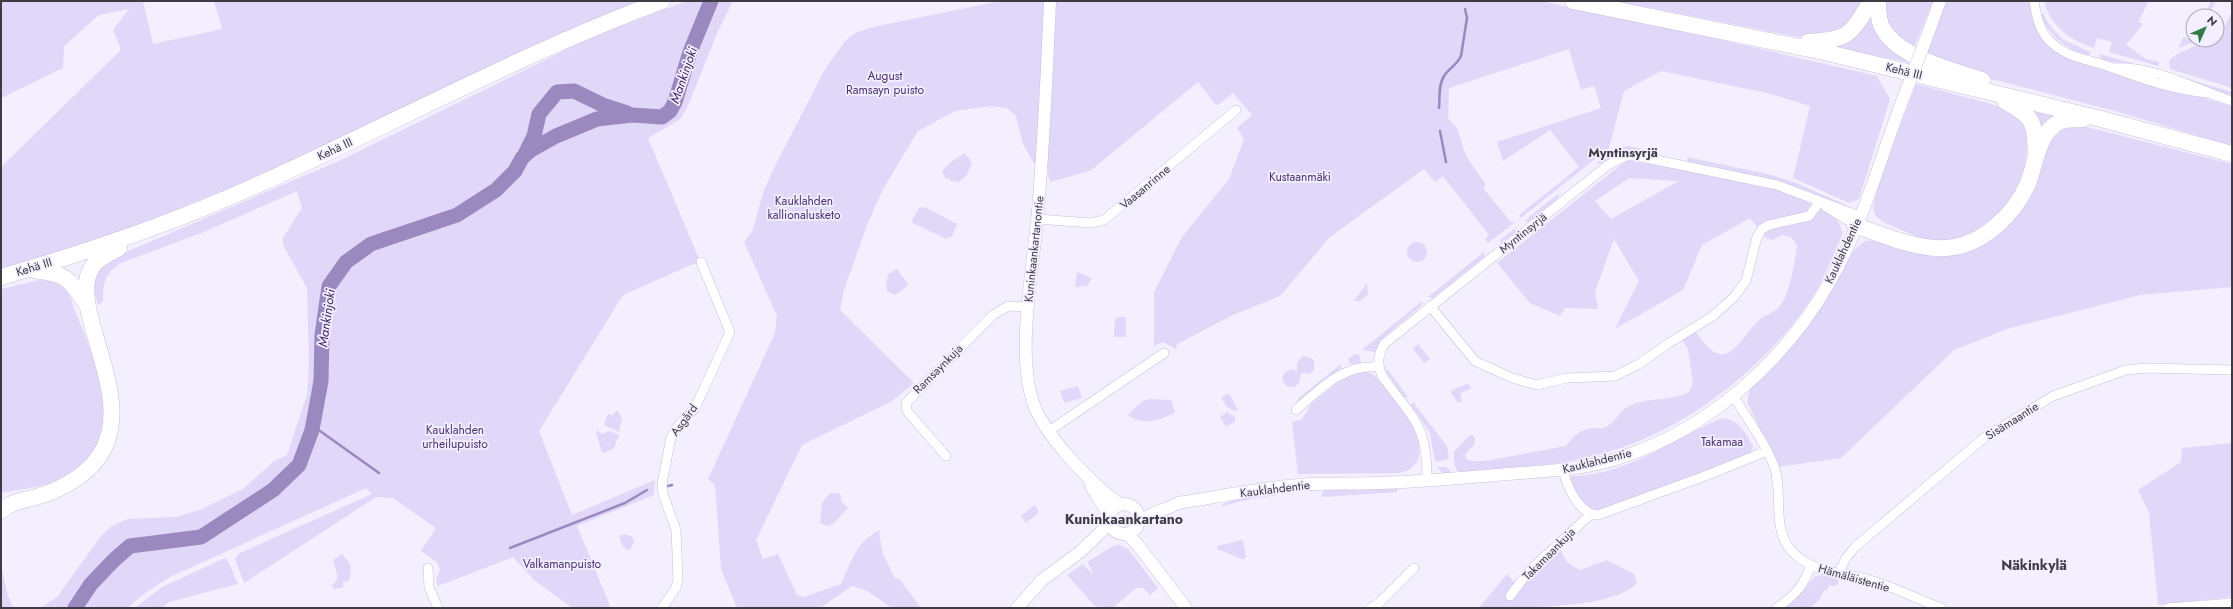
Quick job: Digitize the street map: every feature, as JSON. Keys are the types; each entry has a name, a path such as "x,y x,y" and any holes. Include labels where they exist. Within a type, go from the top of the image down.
{"highway":[{"name":"Kehä III","path":"1,278 161,226 254,186 531,55 662,1"},
{"name":"Kehä III","path":"1573,1 1786,44 2025,100 2232,154"},
{"path":"1786,44 1830,41 1840,38 1857,25 1871,1"},
{"path":"1878,1 1878,15 1882,26 1898,45 1934,64 1997,85 2025,100"},
{"path":"1990,92 2017,106 2030,118 2035,131 2036,154"},
{"path":"1857,221 1917,244 1948,248 1976,239 1992,229 2007,215 2020,198 2028,183 2036,154 2051,128 2060,122 2069,120 2101,119"},
{"path":"4,505 43,495 71,482 88,469 104,448 111,423 110,388 87,305 86,290 89,275 100,258 161,226"},
{"path":"28,270 60,274 74,286 87,305"}],"street":[{"name":"Kuninkaankartanontie","path":"1050,1 1038,219 1028,307 1027,376 1034,406 1049,431 1088,477 1108,496 1121,505"},
{"name":"Kauklahdentie","path":"1123,526 1178,503 1288,486 1427,481 1563,470 1621,458 1663,441 1690,425 1733,395 1756,376 1801,325 1829,283 1857,221 1940,1"},
{"path":"2034,1 2040,26 2053,44 2077,57 2113,68 2125,67 2160,75 2187,83 2206,93 2232,101"},
{"name":"Vaasanrinne","path":"1038,219 1090,223 1104,220 1236,110"},
{"name":"Myntinsyrjä","path":"1379,367 1379,355 1384,344 1608,164 1624,157 1632,155 1755,179 1777,185 1819,203 1846,210 1857,221"},
{"path":"1430,306 1475,361 1512,378 1537,385 1567,378 1615,376 1639,364 1669,343 1713,316 1734,297 1746,281 1757,237 1762,229 1769,225 1810,216 1819,203"},
{"name":"Asgård","path":"662,608 676,588 678,578 676,530 663,494 662,484 671,437 676,427 694,408 730,332 701,262"},
{"name":"Ramsaynkuja","path":"946,456 907,411 906,403 993,315 1008,306 1028,307"},
{"path":"1049,431 1164,353"},
{"path":"1296,410 1344,372 1366,366 1379,367 1382,376 1415,419 1423,433 1428,465 1427,481"},
{"name":"Sisämaantie","path":"1840,572 1846,558 1855,547 1984,437 2053,396 2126,370 2146,368 2232,370"},
{"path":"1733,395 1767,451 1777,480 1778,516 1782,535 1793,552 1811,565 1803,586 1796,594 1777,608"},
{"path":"1563,470 1565,478 1575,498 1590,514 1598,515 1705,476 1767,451"},
{"name":"Kuninkaankartanontie","path":"1088,477 1090,486 1186,608"},
{"name":"Kauklahdentie","path":"1134,508 1169,501 1178,503"},
{"path":"1017,608 1042,580 1080,552 1097,545 1123,526 1138,515 1134,508 1128,505 1121,505 1114,508 1123,526"},
{"name":"Takamaankuja","path":"1510,596 1530,570 1590,514"},
{"name":"Hämäläistentie","path":"1811,565 1871,580 1941,608"},
{"path":"428,568 429,587 438,608"},
{"path":"1371,608 1378,604 1414,568"},
{"path":"2168,608 2232,603"}],"green space":[{"path":"143,1 153,44 222,29 214,1 643,1 239,184 116,234 1,269 1,167 121,50 113,30 129,9 99,15 64,46 63,68 1,98 1,2"},
{"path":"687,1 733,1 718,31 687,108 679,120 648,138 700,261 623,295 539,431 572,515 655,480 654,495 577,526 611,608 572,608 534,580 513,557 438,586 436,581 440,569 437,562 421,551 436,528 393,498 376,497 244,583 235,559 238,554 372,494 366,488 170,577 145,593 127,608 40,608 57,597 102,535 112,526 127,519 176,517 202,509 243,489 274,461 287,455 307,395 309,364 307,288 283,245 283,238 302,208 297,191 204,232 121,263 108,275 103,289 103,302 98,305 92,284 101,267 117,256 341,160 594,36"},
{"name":"August Ramsayn puisto","path":"1000,1 1046,1 1037,169 1023,144 1016,116 1007,108 991,106 955,111 918,131 882,191 867,225 844,290 840,310 914,383 892,401 802,445 756,540 763,559 778,554 797,595 804,597 841,584 860,545 873,534 881,530 879,533 883,554 894,577 901,581 921,608 892,608 867,591 852,586 820,608 737,608 721,569 715,485 708,479 775,333 777,316 744,242 752,232 764,190 825,69 846,40 855,33 873,27"},
{"name":"Kustaanmäki","path":"1056,1 1540,1 1695,34 1877,76 1890,99 1859,199 1849,203 1793,178 1810,106 1767,93 1661,71 1624,91 1609,148 1521,218 1519,215 1579,167 1550,130 1503,161 1497,142 1601,108 1594,86 1581,90 1569,49 1449,88 1448,118 1457,128 1466,156 1486,185 1483,188 1510,221 1514,223 1488,243 1485,239 1489,235 1443,176 1435,182 1424,169 1330,237 1280,296 1233,315 1177,344 1176,349 1163,342 1154,346 1154,292 1182,237 1229,179 1244,139 1237,128 1252,115 1233,93 1218,105 1215,104 1198,82 1090,171 1050,182 1047,167"},
{"path":"1615,1 1865,1 1851,21 1839,32 1823,37 1798,37"},
{"path":"1882,1 1933,1 1913,50 1888,27"},
{"path":"1946,1 2030,1 2033,20 2040,36 2052,48 2068,59 2232,106 2232,146 2115,111 1995,80 1926,56"},
{"path":"2044,1 2149,1 2138,22 2143,24 2126,45 2146,59 2159,62 2158,66 2109,52 2112,42 2097,38 2094,48 2077,41 2063,31 2051,18"},
{"path":"2211,1 2216,1 2212,8 2208,8"},
{"path":"2232,12 2232,88 2170,69 2169,62 2181,52 2192,48 2225,48 2225,25"},
{"path":"2043,13 2048,23 2062,39 2092,53 2087,55 2079,52 2058,40 2044,22 2041,14"},
{"path":"1874,14 1925,66 1830,46"},
{"path":"2184,37 2185,45 2178,48"},
{"path":"2100,54 2144,67 2144,69 2104,60 2099,56"},
{"path":"2178,76 2232,92 2232,97"},
{"path":"1916,84 2002,107 2022,119 2028,133 2025,167 2017,191 2007,205 1986,226 1948,243 1922,239 1883,222 1875,215 1873,208 1878,185"},
{"path":"2029,109 2059,116 2043,131"},
{"path":"2075,124 2232,164 2232,287 2140,295 2007,329 1954,350 1841,458 1778,467 1747,402 1750,389 1812,321 1854,250 1865,241 1880,240 1933,256 1946,256 1975,246 2003,228 2025,206 2037,184 2050,144 2055,136 2063,129"},
{"path":"1629,146 1651,151 1641,153 1625,151 1603,163 1596,164 1611,152 1619,148"},
{"path":"965,153 972,163 967,175 959,182 950,181 949,178 946,179 942,171 952,161"},
{"path":"1687,157 1772,175 1796,183 1846,205 1843,206 1770,179 1688,162"},
{"path":"1627,160 1751,182 1793,195 1826,211 1838,221 1843,233 1816,291 1786,332 1765,355 1741,377 1716,397 1689,415 1662,431 1633,443 1586,458 1533,466 1460,472 1455,466 1454,452 1469,436 1472,435 1475,438 1474,445 1465,454 1466,459 1472,461 1485,461 1566,446 1574,437 1584,430 1602,428 1611,424 1623,410 1631,405 1645,401 1675,397 1689,392 1693,383 1688,349 1682,340 1695,331 1705,344 1714,352 1721,354 1728,353 1741,341 1759,320 1775,311 1781,304 1791,280 1797,246 1792,238 1782,235 1773,240 1766,238 1750,218 1702,245 1683,290 1615,329 1639,281 1614,239 1595,292 1598,309 1565,308 1560,316 1530,303 1497,263","holes":["1629,178 1677,181 1611,219 1595,201"]},
{"path":"1558,194 1559,196 1553,204 1529,222 1524,221"},
{"path":"924,207 957,224 952,236 946,239 911,222 919,208"},
{"path":"1515,228 1516,232 1501,244 1500,240"},
{"path":"1417,242 1424,245 1427,252 1424,259 1417,262 1410,259 1407,252 1410,245"},
{"path":"1484,252 1485,256 1483,258 1433,298 1428,297"},
{"path":"897,269 909,285 895,295 888,292 886,286 888,274"},
{"path":"1077,272 1092,278 1087,286 1075,287"},
{"path":"43,279 59,282 65,286 69,293 100,378 103,393 104,422 96,448 79,469 59,480 47,484 1,493 1,289"},
{"path":"1367,283 1368,295 1359,301 1354,301"},
{"path":"1421,302 1423,302 1421,306 1384,337 1375,352 1362,350"},
{"path":"1118,317 1126,317 1126,337 1114,337 1115,319"},
{"path":"1418,344 1430,359 1424,363 1413,349"},
{"path":"1355,354 1360,356 1361,363 1350,364 1348,359"},
{"path":"1303,356 1314,360 1314,370 1310,374 1301,373 1299,383 1295,387 1286,386 1282,379 1284,373 1291,369 1297,371 1297,363"},
{"path":"1341,364 1341,368 1294,405 1299,398"},
{"path":"1385,370 1388,370 1408,397 1404,397"},
{"path":"1365,371 1373,374 1406,414 1417,437 1419,449 1418,461 1409,470 1399,473 1298,474 1292,422 1302,419 1312,403 1347,375"},
{"path":"1469,383 1471,389 1462,392 1460,397 1462,401 1458,403 1450,391"},
{"path":"1078,386 1082,398 1064,403 1060,391"},
{"path":"1229,393 1238,410 1235,411 1227,407 1221,398"},
{"path":"1149,399 1171,400 1175,412 1163,418 1151,421 1138,420 1128,415 1141,402"},
{"path":"1413,402 1447,447 1449,459 1435,462 1430,433 1411,405"},
{"path":"617,410 622,418 619,432 604,425 608,414 612,415"},
{"path":"1227,412 1235,417 1235,421 1226,427 1220,417"},
{"name":"Takamaa","path":"1722,418 1733,421 1741,428 1753,446 1751,454 1599,512 1584,504 1577,494 1570,477 1611,470 1631,463"},
{"path":"597,430 602,434 610,431 619,435 614,448 604,453 602,452 596,433"},
{"path":"2232,443 2232,597 2158,605 2149,512 2138,490 2181,462 2182,448"},
{"path":"1437,467 1446,467 1450,470 1450,474 1442,473"},
{"path":"1397,488 1397,492 1322,497 1322,493 1327,489"},
{"path":"830,493 838,493 841,495 841,501 848,508 834,523 827,526 820,523 822,503"},
{"path":"1263,494 1278,495 1250,499 1223,506 1221,505 1240,497"},
{"path":"1034,505 1038,509 1038,513 1026,523 1021,516"},
{"path":"1124,515 1129,520 1124,525 1119,520"},
{"path":"625,534 632,537 634,541 631,549 628,550 623,547 619,536"},
{"path":"1559,537 1564,558 1570,565 1581,570 1607,560 1634,574 1637,583 1625,592 1608,598 1587,602 1540,607 1479,608 1507,574 1514,582"},
{"path":"1243,540 1246,558 1242,559 1217,549 1217,546"},
{"path":"1119,545 1128,549 1158,588 1150,595 1143,588 1136,588 1113,608 1095,606 1067,575 1083,564 1092,574 1093,573 1087,562 1113,546"},
{"path":"342,554 351,565 350,580 342,583 344,587 334,589 332,586 338,578 333,560"},
{"path":"225,558 229,563 238,584 169,602 162,608 135,608 162,587"},
{"path":"1,565 8,597 14,608 1,608"},
{"path":"1822,575 1839,578 1838,584 1835,586 1829,585 1827,590 1823,591 1820,599 1810,608 1783,608 1803,592 1814,577"}],"waterway":[{"name":"Mankinjoki","path":"75,608 91,584 130,546 201,537 273,490 299,465 312,430 321,381 322,335 329,286 346,262 371,244 457,215 496,190 515,171 522,158 531,150 556,136 597,119 632,115 662,117 670,111 675,102 690,52 711,1"},
{"path":"1439,108 1440,87 1442,80 1446,73 1461,56 1467,18 1465,9"},
{"path":"525,154 534,136 539,114 557,92 574,91 605,106 627,113"},
{"path":"1440,131 1446,162"},
{"path":"313,426 379,473"},
{"path":"668,486 672,485"},
{"path":"510,548 625,503 647,490"}],"district":[{"name":"Myntinsyrjä","path":"1623,152"},
{"name":"Kuninkaankartano","path":"1124,519"},
{"name":"Näkinkylä","path":"2034,565"}],"park label":[{"name":"Kauklahden kallionalusketo","path":"804,208"},
{"name":"Kauklahden urheilupuisto","path":"455,437"},
{"name":"Valkamanpuisto","path":"562,564"}]}
